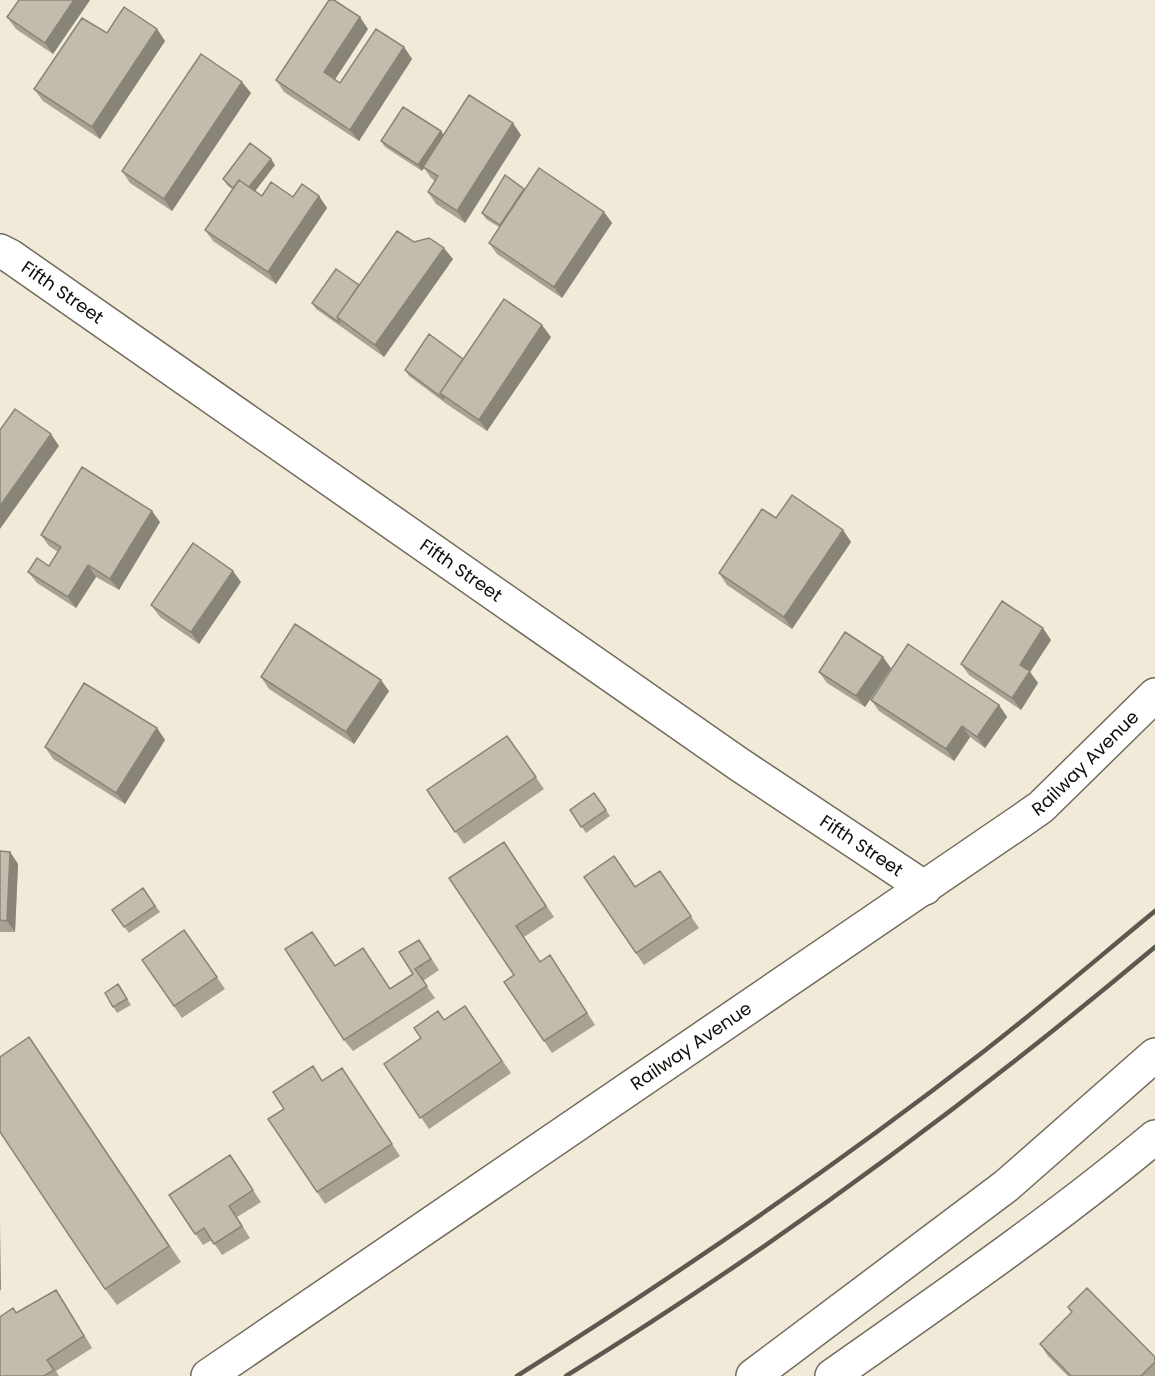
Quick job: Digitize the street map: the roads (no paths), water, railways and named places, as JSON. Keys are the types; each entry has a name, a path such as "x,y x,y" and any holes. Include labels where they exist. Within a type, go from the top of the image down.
{"street":[{"name":"Fifth Street","path":"0,251 19,262 730,759 925,888"},
{"name":"Railway Avenue","path":"208,1376 1041,807 1155,695"},
{"path":"753,1376 1006,1186 1155,1055"},
{"path":"832,1376 1100,1183 1155,1137"}],"railway":[{"path":"517,1376 695,1260 812,1179 1005,1035 1155,911"},
{"path":"566,1376 719,1277 868,1172 1014,1062 1155,947"}]}
